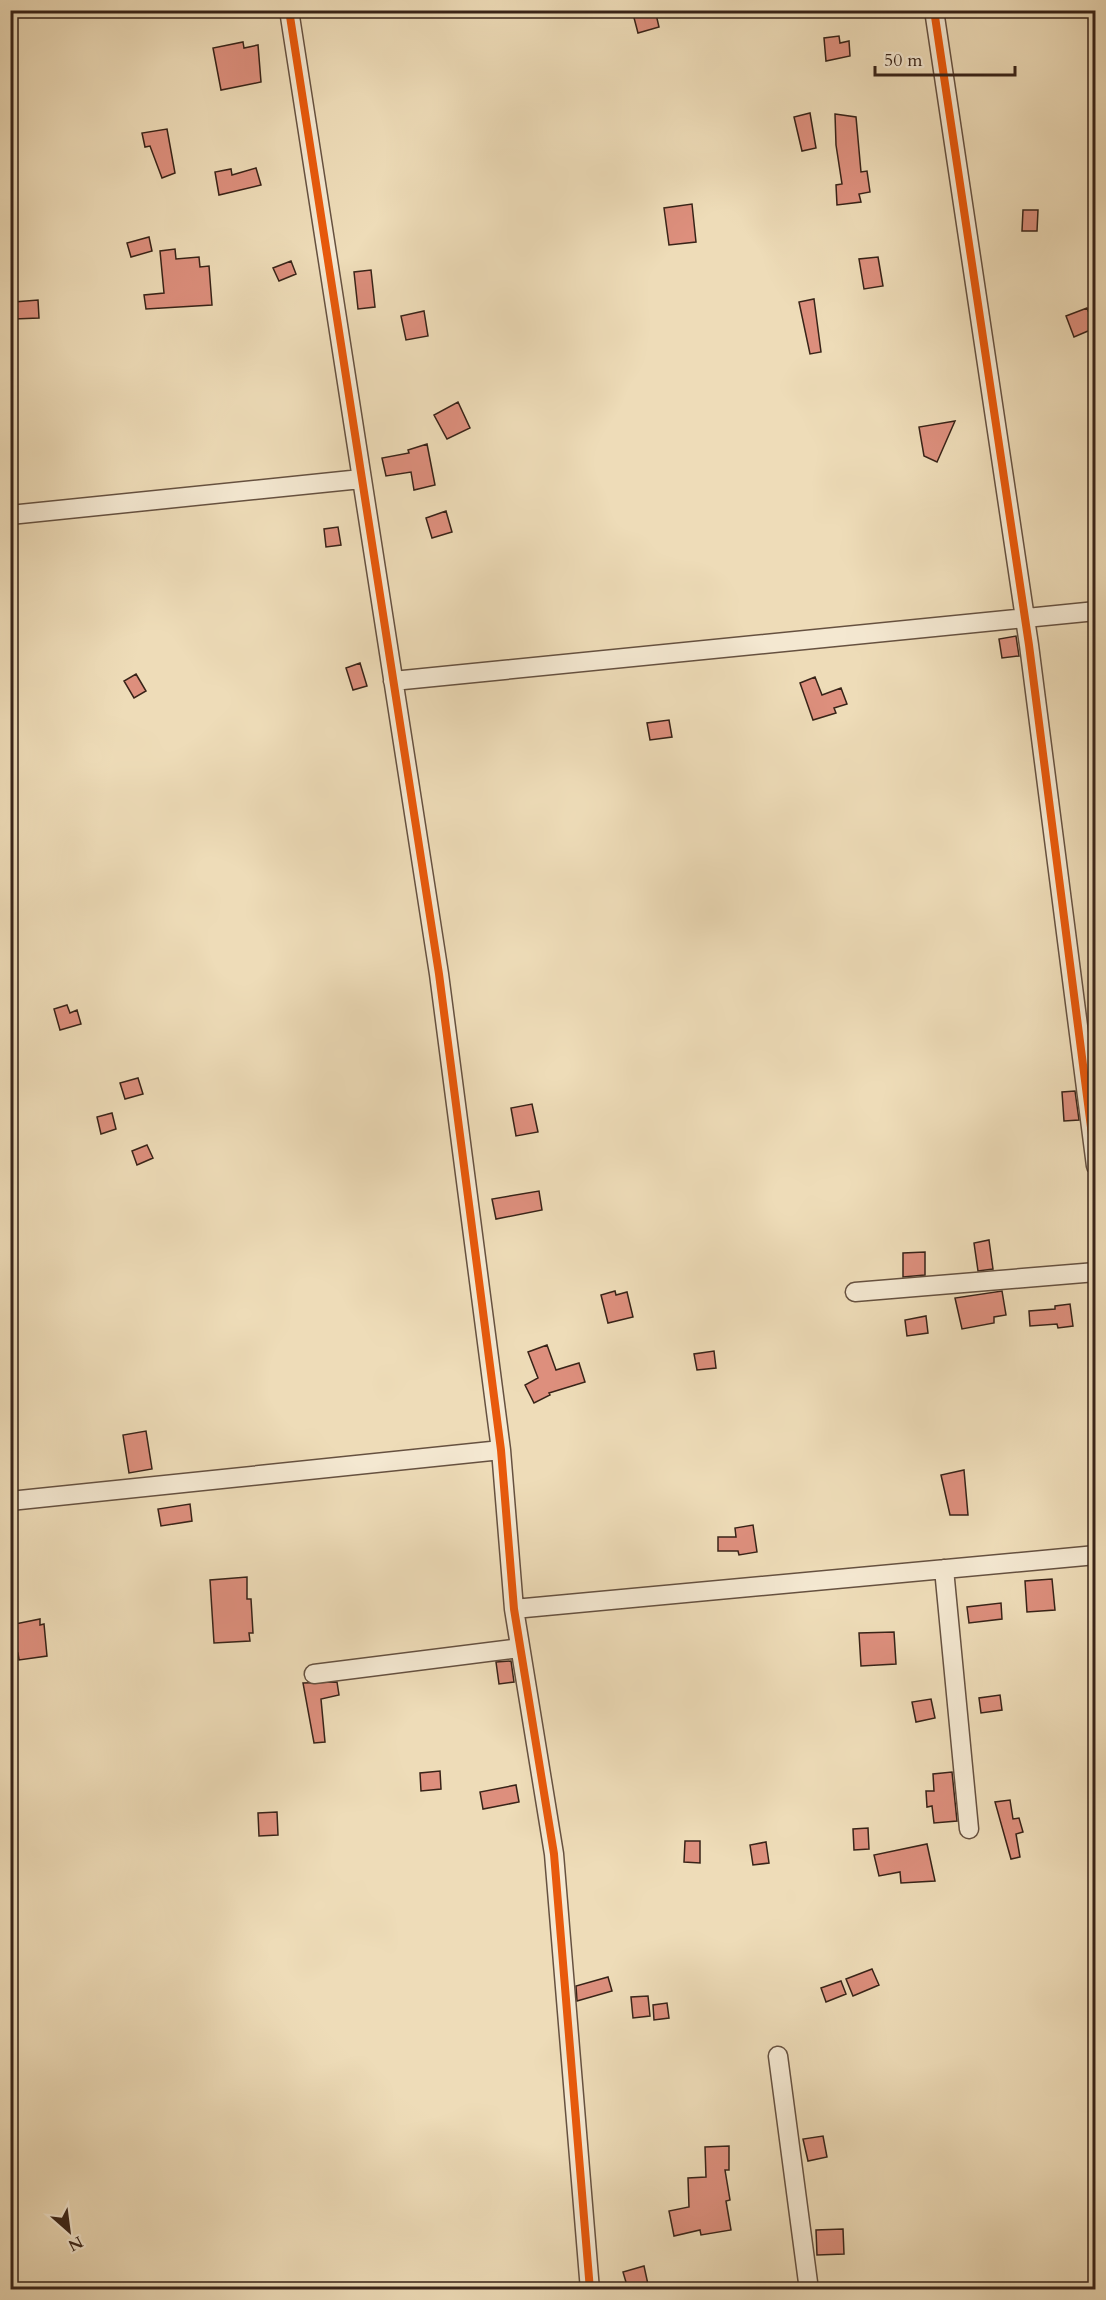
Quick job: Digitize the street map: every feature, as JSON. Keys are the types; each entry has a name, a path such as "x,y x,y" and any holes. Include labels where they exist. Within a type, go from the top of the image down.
{"street":[{"path":"289,10 439,974 501,1450 514,1609 554,1854 590,2289"},
{"path":"934,10 1088,1034 1095,1166"},
{"path":"10,515 361,479"},
{"path":"393,681 1095,611"},
{"path":"855,1292 1095,1272"},
{"path":"10,1501 501,1450"},
{"path":"514,1609 1095,1555"},
{"path":"944,1569 969,1829"},
{"path":"314,1674 520,1648"},
{"path":"778,2056 809,2289"}],"building":[{"path":"644,10 655,10 659,27 638,33 633,14"},
{"path":"839,36 840,43 849,41 850,56 826,61 824,38"},
{"path":"243,42 244,48 258,45 261,82 221,90 213,48"},
{"path":"810,113 816,148 802,151 794,117"},
{"path":"835,114 856,117 861,172 867,171 870,192 859,194 861,202 837,205 836,185 842,184 836,145"},
{"path":"167,129 175,173 162,178 150,146 145,147 142,133"},
{"path":"256,168 261,185 219,195 215,172 231,169 232,175"},
{"path":"692,204 696,242 669,245 664,208"},
{"path":"1023,210 1038,210 1037,231 1022,231"},
{"path":"149,237 152,251 131,257 127,243"},
{"path":"175,249 176,259 199,257 200,267 209,266 212,305 146,309 144,295 164,293 160,251"},
{"path":"878,257 883,286 864,289 859,259"},
{"path":"291,261 296,274 279,281 273,268"},
{"path":"371,270 375,307 358,309 354,272"},
{"path":"814,299 821,352 810,354 799,302"},
{"path":"38,300 39,318 14,319 14,302"},
{"path":"1087,308 1095,328 1074,337 1066,316"},
{"path":"424,311 428,336 406,340 401,316"},
{"path":"458,402 470,428 447,439 434,415"},
{"path":"955,421 937,462 924,456 919,427"},
{"path":"427,444 435,485 414,490 411,472 386,476 382,458 409,453 408,450"},
{"path":"446,511 452,532 432,538 426,518"},
{"path":"338,527 341,545 326,547 324,529"},
{"path":"1016,636 1019,656 1002,658 999,639"},
{"path":"360,663 367,686 353,690 346,668"},
{"path":"136,674 146,691 134,698 124,681"},
{"path":"815,677 822,695 841,688 847,704 834,708 836,713 813,720 800,683"},
{"path":"669,720 672,737 650,740 647,723"},
{"path":"67,1005 70,1013 77,1010 81,1024 60,1030 54,1009"},
{"path":"138,1078 143,1094 125,1099 120,1083"},
{"path":"1075,1091 1079,1120 1064,1121 1062,1092"},
{"path":"532,1104 538,1132 516,1136 511,1108"},
{"path":"112,1113 116,1129 101,1134 97,1117"},
{"path":"147,1145 153,1158 137,1165 132,1151"},
{"path":"539,1191 542,1210 496,1219 492,1199"},
{"path":"989,1240 993,1269 978,1271 974,1243"},
{"path":"925,1252 925,1275 903,1277 903,1253"},
{"path":"615,1291 616,1295 627,1292 633,1317 608,1323 601,1295"},
{"path":"1002,1291 1006,1315 994,1317 994,1323 962,1329 955,1298"},
{"path":"1070,1304 1073,1326 1058,1328 1057,1324 1030,1326 1029,1311 1055,1309 1055,1306"},
{"path":"926,1316 928,1333 907,1336 905,1320"},
{"path":"547,1345 556,1370 579,1363 585,1382 549,1393 550,1395 534,1403 525,1385 538,1378 528,1352"},
{"path":"714,1351 716,1368 697,1370 694,1354"},
{"path":"146,1431 152,1469 129,1473 123,1435"},
{"path":"964,1470 968,1515 950,1515 941,1475"},
{"path":"190,1504 192,1521 161,1526 158,1509"},
{"path":"753,1525 757,1552 739,1555 738,1551 718,1551 718,1537 736,1537 735,1528"},
{"path":"247,1577 247,1599 251,1599 253,1633 249,1633 250,1641 214,1643 210,1580"},
{"path":"1052,1579 1055,1610 1027,1612 1025,1581"},
{"path":"1001,1603 1002,1619 969,1623 967,1607"},
{"path":"40,1619 40,1625 44,1624 47,1656 19,1660 18,1653 14,1653 10,1625"},
{"path":"894,1632 896,1664 861,1666 859,1633"},
{"path":"511,1661 514,1682 499,1684 496,1662"},
{"path":"337,1682 339,1695 321,1699 325,1742 314,1743 303,1683"},
{"path":"1000,1695 1002,1710 981,1713 979,1698"},
{"path":"931,1699 935,1718 916,1722 912,1702"},
{"path":"440,1771 441,1789 421,1791 420,1773"},
{"path":"952,1772 957,1821 934,1823 932,1806 927,1807 926,1791 934,1791 933,1774"},
{"path":"516,1785 519,1802 483,1809 480,1792"},
{"path":"1010,1800 1013,1819 1019,1818 1023,1832 1016,1834 1020,1857 1011,1859 995,1802"},
{"path":"277,1812 278,1835 259,1836 258,1813"},
{"path":"868,1828 869,1849 854,1850 853,1829"},
{"path":"685,1841 700,1841 700,1863 684,1862"},
{"path":"766,1842 769,1863 753,1865 750,1845"},
{"path":"927,1844 935,1881 901,1883 900,1872 879,1876 874,1855"},
{"path":"872,1969 879,1985 853,1996 846,1979"},
{"path":"608,1977 612,1991 577,2001 576,1986"},
{"path":"841,1981 846,1994 826,2002 821,1988"},
{"path":"648,1996 650,2016 633,2018 631,1997"},
{"path":"667,2003 669,2018 654,2020 653,2005"},
{"path":"823,2136 827,2157 808,2161 803,2139"},
{"path":"729,2146 729,2170 725,2170 730,2200 726,2201 731,2230 701,2235 700,2230 674,2236 669,2211 689,2207 688,2178 706,2177 705,2147"},
{"path":"843,2229 844,2254 817,2255 816,2230"},
{"path":"644,2266 649,2289 628,2289 623,2272"}],"cycle path":[{"path":"289,10 439,974 501,1450 514,1609 554,1854 590,2290"},
{"path":"934,10 1029,645 1096,1166"}]}
